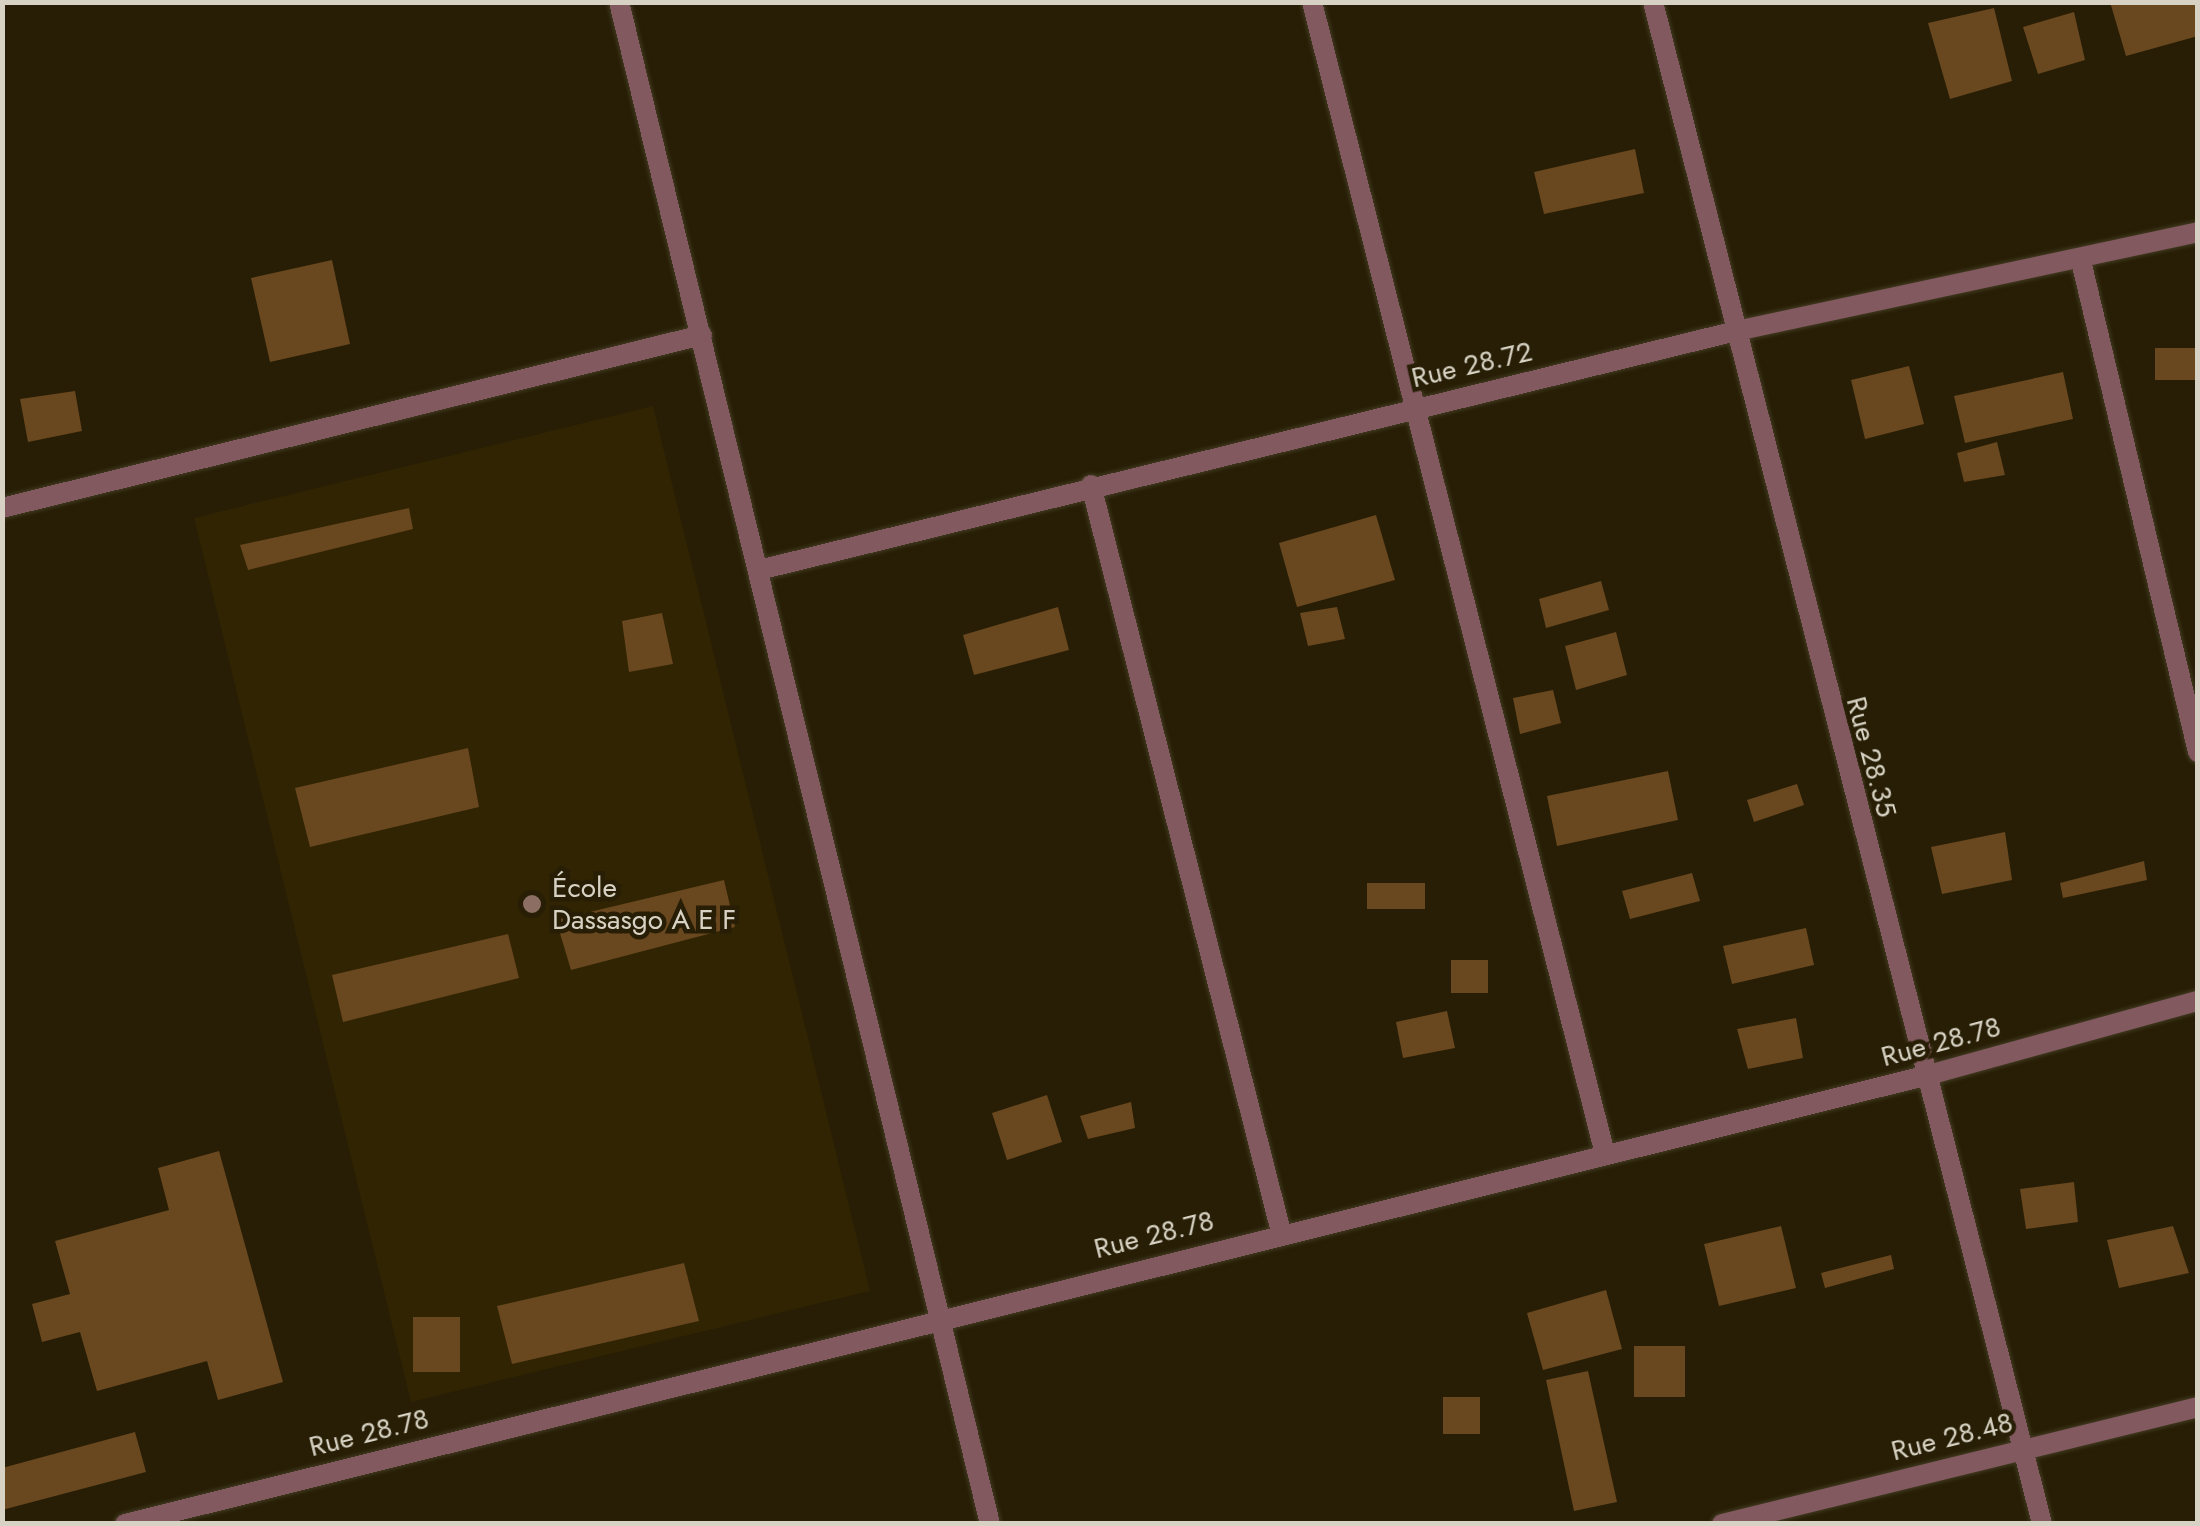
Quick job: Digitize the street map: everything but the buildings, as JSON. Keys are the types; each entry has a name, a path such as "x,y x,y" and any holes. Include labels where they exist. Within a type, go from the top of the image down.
{"street":[{"path":"619,2 763,569 944,1315 990,1524"},
{"path":"1312,2 1410,408 1604,1150"},
{"name":"Rue 28.35","path":"1653,2 1732,332 2042,1524"},
{"name":"Rue 28.72","path":"763,569 1732,332 2081,262 2198,232"},
{"path":"2081,262 2198,752"},
{"path":"2,508 702,335"},
{"path":"1091,486 1281,1232"},
{"name":"Rue 28.78","path":"124,1524 1604,1150 1925,1076 2198,1001"},
{"name":"Rue 28.48","path":"1722,1524 2024,1447 2198,1408"}],"shaded area":[{"name":"École Dassasgo A E F","path":"653,406 870,1291 411,1402 194,518"}],"place":[{"name":"École Dassasgo A E F","path":"532,904"}]}
